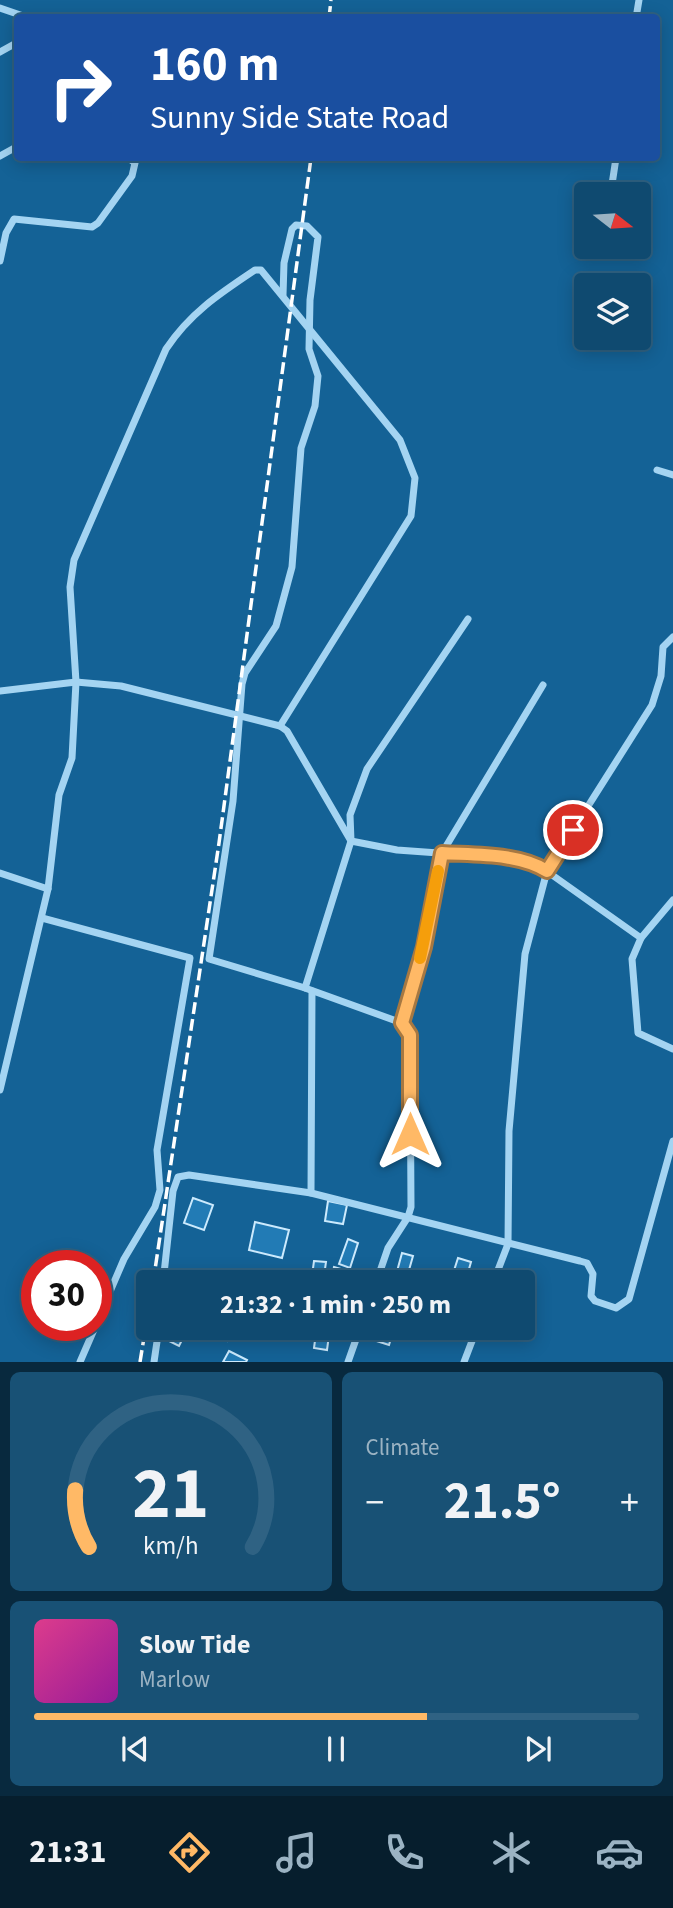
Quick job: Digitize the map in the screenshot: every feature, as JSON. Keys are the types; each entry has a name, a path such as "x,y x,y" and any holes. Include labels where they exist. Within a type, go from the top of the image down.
{"street":[{"path":"0,8 17,14"},
{"path":"0,261 6,233 14,219 92,226 98,223 132,176 135,163 132,161"},
{"path":"612,182 616,161"},
{"path":"283,295 284,263 292,229 296,225 307,226 318,237 309,327 309,349 318,376 314,406 301,448 292,567 276,626 245,673 233,801 209,959 308,989 402,1023 410,1035 408,1217 388,1248 380,1270"},
{"path":"0,1090 48,889 59,795 72,758 76,682 70,587 74,561 166,349 181,327 201,306 255,270 261,270 283,295 400,440 415,478 411,516 280,726"},
{"path":"657,470 673,475"},
{"path":"311,1194 308,989 351,841 350,816 367,769 468,619"},
{"path":"498,1270 508,1244 509,1131 525,954 547,871 652,705 661,676 663,647 673,637"},
{"path":"0,691 76,682 121,686 280,726 351,841 397,850 494,857 538,865 641,938"},
{"path":"402,1023 424,947 442,853 543,684"},
{"path":"0,873 48,889"},
{"path":"673,900 641,938 632,959 638,1033 673,1049"},
{"path":"42,918 190,958 157,1150 160,1190 155,1208 124,1259 112,1287"},
{"path":"164,1270 173,1191 178,1177 189,1175 311,1194 587,1263 593,1274 591,1296 595,1301 616,1308 629,1299 673,1141"},
{"path":"160,1190 173,1191"},
{"path":"154,1362 157,1340"},
{"path":"348,1362 356,1340"},
{"path":"464,1362 472,1340"},
{"path":"80,1362 89,1341"}],"building":[{"path":"193,1198 213,1205 204,1230 184,1223"},
{"path":"328,1201 347,1205 343,1224 325,1221"},
{"path":"255,1222 289,1230 282,1258 249,1250"},
{"path":"348,1239 358,1243 350,1268 339,1264"},
{"path":"402,1253 413,1256 409,1270 397,1270"},
{"path":"458,1258 471,1262 469,1270 454,1270"},
{"path":"314,1261 326,1262 325,1270 313,1270"},
{"path":"167,1340 182,1340 179,1346"},
{"path":"315,1340 328,1340 327,1350 314,1348"},
{"path":"373,1340 390,1340 389,1345"},
{"path":"229,1351 247,1360 246,1362 223,1362"}],"railway":[{"path":"329,14 331,0"},
{"path":"155,1270 219,843 311,161"},
{"path":"140,1362 144,1340"}],"slow traffic":[{"path":"420,958 438,871"}],"route":[{"path":"410,1134 410,1035 402,1023 424,947 442,853 494,857 538,865 547,871 573,830"}]}
